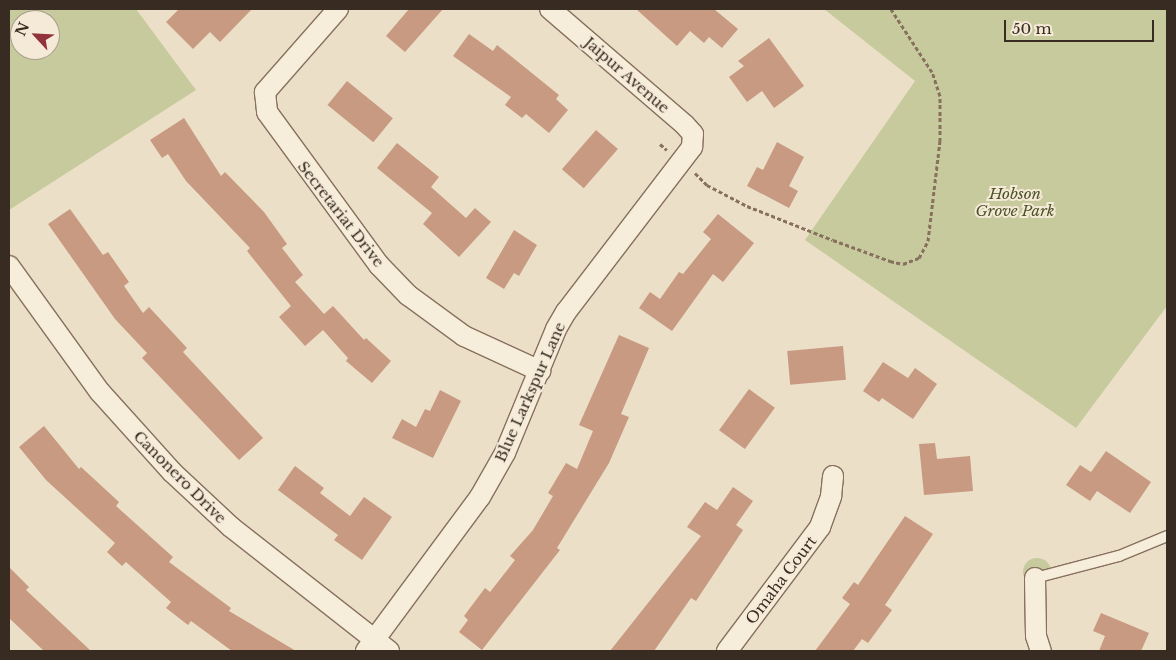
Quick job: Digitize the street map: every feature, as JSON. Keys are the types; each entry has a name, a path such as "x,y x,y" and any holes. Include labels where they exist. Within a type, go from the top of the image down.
{"street":[{"name":"Secretariat Drive","path":"338,9 265,92 267,112 379,265 408,295 464,336 540,371"},
{"name":"Jaipur Avenue","path":"550,9 685,125 693,134 692,147"},
{"name":"Blue Larkspur Lane","path":"376,648 480,497 505,453 556,329 566,312 692,147"},
{"name":"Canonero Drive","path":"11,273 100,392 172,472 231,527 376,648"},
{"name":"Omaha Court","path":"727,651 816,533 831,496 833,476"},
{"path":"1035,578 1036,636 1041,651"}],"lane":[{"path":"1035,578 1119,556 1167,536"}],"path":[{"path":"707,185 747,206 890,261 903,264 919,258 928,241 940,141 940,96 932,72 891,9"}],"green space":[{"path":"9,9 136,9 196,90 9,210"},
{"name":"Hobson Grove Park","path":"824,9 1167,9 1167,306 1076,428 805,240 915,81"},
{"path":"1037,558 1047,562 1051,572 1047,582 1037,586 1027,582 1023,572 1027,562"}],"building":[{"path":"179,9 252,9 220,42 210,32 193,49 166,22"},
{"path":"409,9 443,9 405,52 386,36"},
{"path":"636,9 714,9 738,29 722,48 709,37 704,43 690,31 677,46"},
{"path":"469,34 493,51 497,45 559,95 556,99 568,110 549,133 526,114 522,118 505,105 511,97 453,56"},
{"path":"769,38 804,86 774,108 762,91 747,102 729,77 744,66 738,61"},
{"path":"347,81 393,118 373,142 327,105"},
{"path":"184,118 221,176 225,172 264,212 287,244 282,248 303,275 295,282 324,314 333,306 364,340 366,338 391,361 372,383 346,361 348,358 323,330 305,346 279,317 291,306 247,251 250,248 186,181 168,154 162,158 150,140"},
{"path":"596,130 618,149 584,188 562,169"},
{"path":"777,142 804,157 789,186 798,191 789,208 747,186 757,167 763,170"},
{"path":"397,143 439,177 431,187 466,218 475,208 491,222 459,257 423,224 432,213 377,168"},
{"path":"70,209 103,255 108,252 129,282 124,286 143,313 149,307 187,348 183,352 263,438 239,460 142,358 147,353 115,319 48,224"},
{"path":"718,214 754,243 723,282 713,274 672,331 639,308 650,292 660,299 679,272 683,274 711,239 703,232"},
{"path":"514,230 537,245 519,276 514,273 504,289 486,278"},
{"path":"619,335 649,348 621,414 629,417 609,463 557,548 560,550 482,650 459,632 468,620 464,616 485,588 490,592 515,560 510,556 533,530 553,496 548,493 566,463 577,469 593,431 579,425"},
{"path":"843,346 846,380 790,385 787,351"},
{"path":"883,362 908,378 915,368 937,384 913,419 882,398 879,402 863,391"},
{"path":"749,389 775,408 745,449 719,430"},
{"path":"440,390 461,401 433,458 392,438 402,419 416,427 425,409 430,411"},
{"path":"44,426 79,469 81,467 119,502 116,506 173,557 169,562 231,608 229,611 296,651 232,651 191,621 188,625 166,608 171,602 126,562 122,566 107,552 115,543 46,480 19,447"},
{"path":"935,443 937,459 970,456 973,491 924,495 919,444"},
{"path":"1106,451 1151,482 1130,513 1097,491 1090,501 1066,485 1080,465 1091,472"},
{"path":"295,466 324,488 320,493 350,516 364,497 392,517 362,560 334,540 338,535 278,490"},
{"path":"733,487 753,501 736,525 743,530 696,601 691,598 654,651 610,651 701,536 687,527 705,502 717,510"},
{"path":"905,516 933,534 885,605 892,610 868,643 862,639 853,651 815,651 850,604 842,598 854,582 858,585"},
{"path":"9,567 29,587 26,590 91,651 44,651 9,618"},
{"path":"1101,613 1149,633 1141,651 1099,651 1105,636 1093,631"}]}
